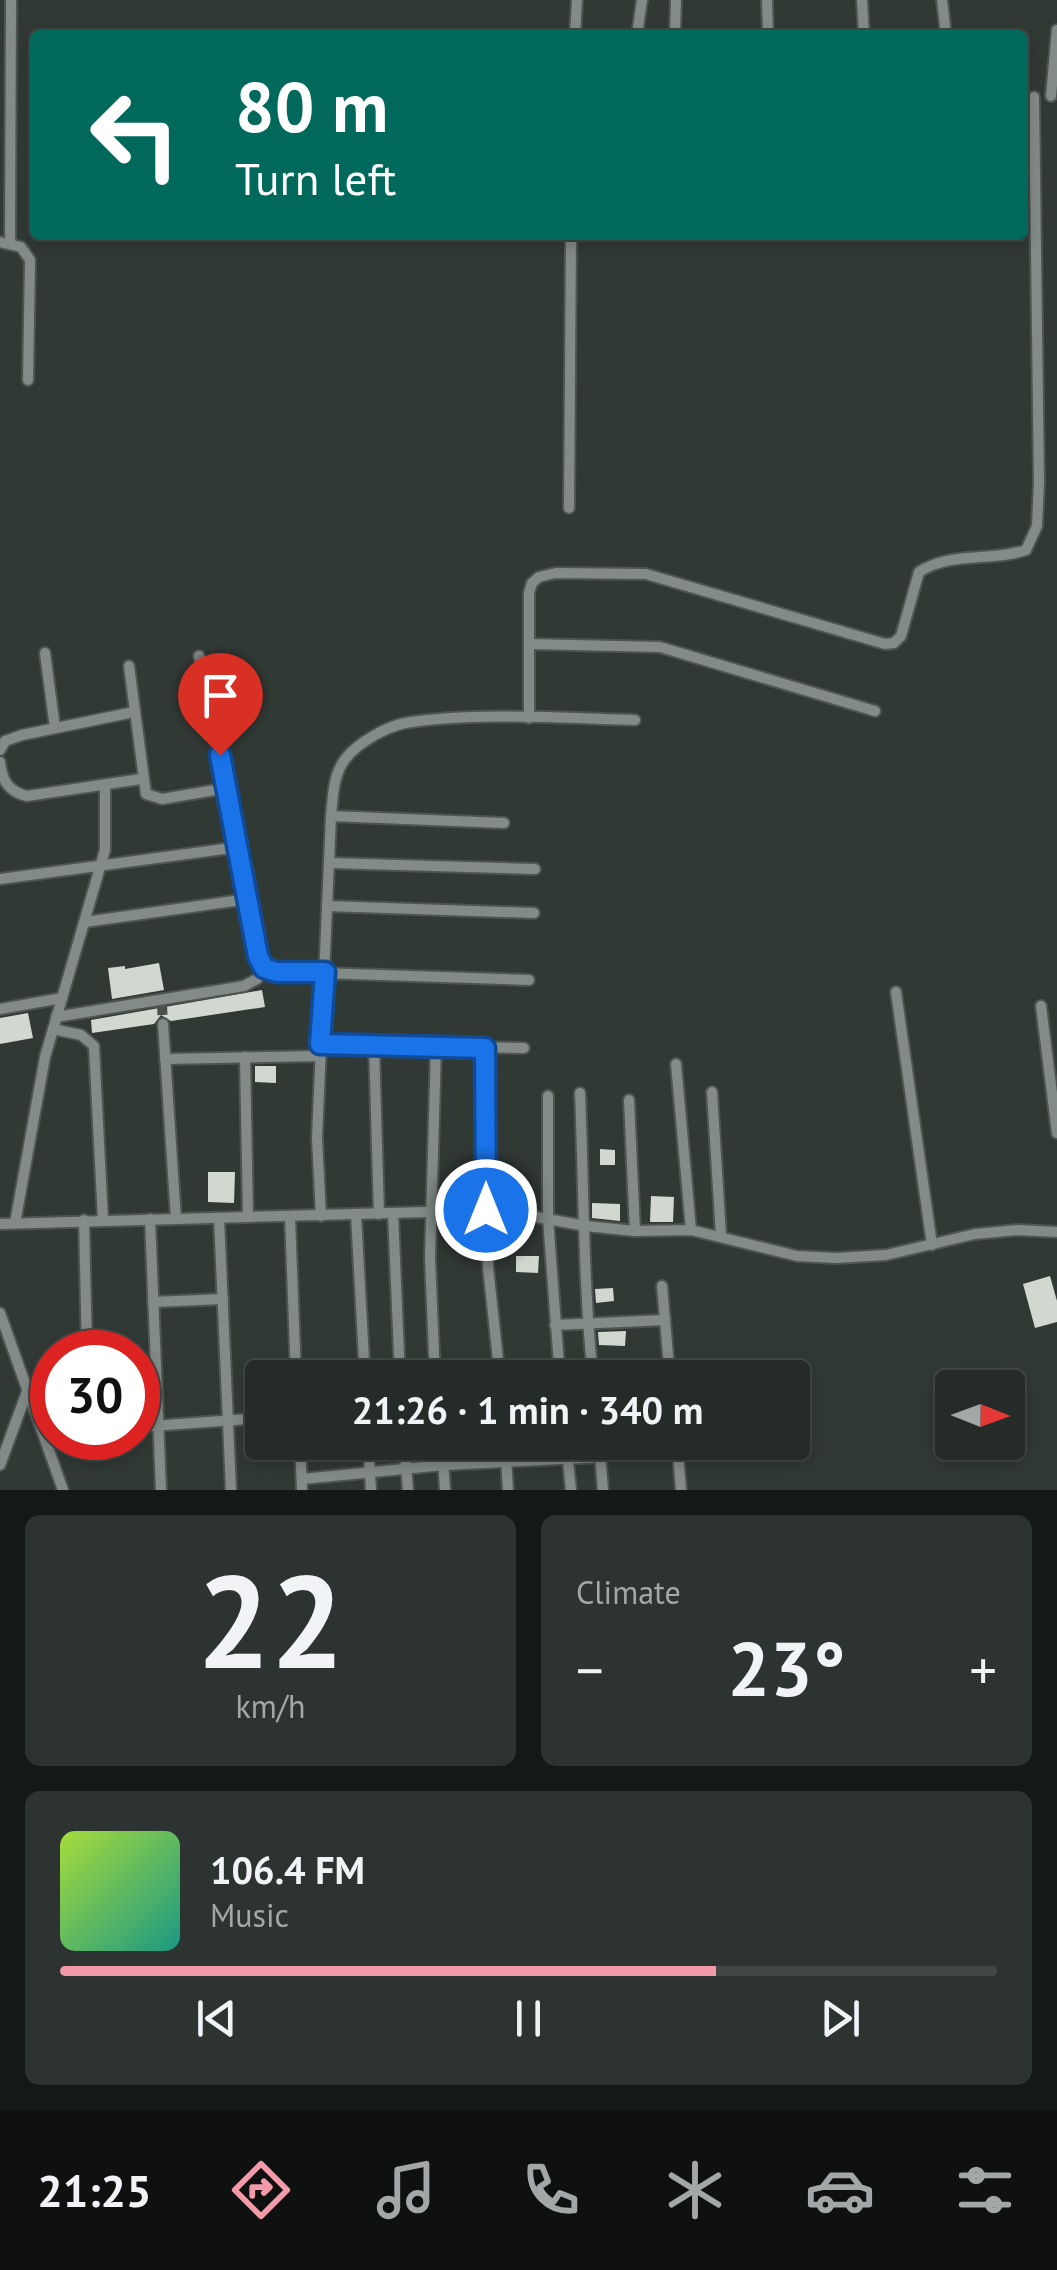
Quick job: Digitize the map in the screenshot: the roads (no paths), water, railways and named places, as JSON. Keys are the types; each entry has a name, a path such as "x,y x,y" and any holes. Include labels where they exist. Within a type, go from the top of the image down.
{"street":[{"path":"10,0 5,242 21,246 30,260 28,380"},
{"path":"575,30 577,0"},
{"path":"638,30 642,0"},
{"path":"676,0 676,30"},
{"path":"767,0 768,30"},
{"path":"862,0 864,30"},
{"path":"942,0 945,30"},
{"path":"529,718 528,593 539,577 624,572 668,578 885,644 894,643 901,636 919,572 942,562 1026,550 1037,526 1039,494 1028,97 1054,96 1057,30"},
{"path":"569,508 571,240"},
{"path":"529,644 660,647 875,711"},
{"path":"45,654 54,728"},
{"path":"200,656 258,956 264,968 276,972 529,980"},
{"path":"129,666 146,794 152,798 228,788"},
{"path":"0,750 5,741 134,712"},
{"path":"321,1216 318,1138 330,816 336,776 347,757 368,739 402,724 529,718 635,720"},
{"path":"0,762 7,786 16,794 27,796 142,778"},
{"path":"15,1223 55,1023 101,868 107,828 105,785"},
{"path":"330,816 504,823"},
{"path":"0,879 239,846"},
{"path":"330,863 535,869"},
{"path":"85,922 248,899"},
{"path":"326,906 534,913"},
{"path":"55,1023 244,986 257,979 264,968"},
{"path":"896,992 932,1245"},
{"path":"0,1009 62,998"},
{"path":"1041,1006 1057,1133"},
{"path":"55,1023 94,1046 103,1220"},
{"path":"164,1024 176,1219"},
{"path":"374,1045 379,1214"},
{"path":"165,1059 245,1057 374,1045 524,1048"},
{"path":"435,1360 430,1258 436,1046"},
{"path":"485,1048 488,1267 498,1360"},
{"path":"245,1057 248,1217"},
{"path":"676,1064 691,1230"},
{"path":"712,1092 721,1236"},
{"path":"580,1094 591,1360"},
{"path":"548,1096 548,1219 559,1360"},
{"path":"628,1100 634,1231"},
{"path":"0,1224 486,1210 634,1231 691,1230 797,1256 836,1258 886,1255 975,1234 1057,1232"},
{"path":"394,1213 399,1360"},
{"path":"356,1214 364,1360"},
{"path":"290,1217 295,1360"},
{"path":"219,1218 231,1490"},
{"path":"150,1219 154,1330"},
{"path":"84,1220 86,1330"},
{"path":"662,1286 668,1360"},
{"path":"153,1302 223,1299"},
{"path":"0,1313 63,1490"},
{"path":"556,1324 664,1320"},
{"path":"0,1465 28,1388"},
{"path":"160,1426 245,1419"},
{"path":"159,1460 161,1490"},
{"path":"301,1460 302,1485 370,1472 537,1460"},
{"path":"369,1460 372,1490"},
{"path":"405,1460 408,1490"},
{"path":"444,1460 446,1490"},
{"path":"568,1460 571,1490"},
{"path":"601,1460 603,1490"},
{"path":"678,1460 681,1490"},
{"path":"506,1462 508,1490"}],"tunnel":[{"path":"162,1005 163,1024"}]}
